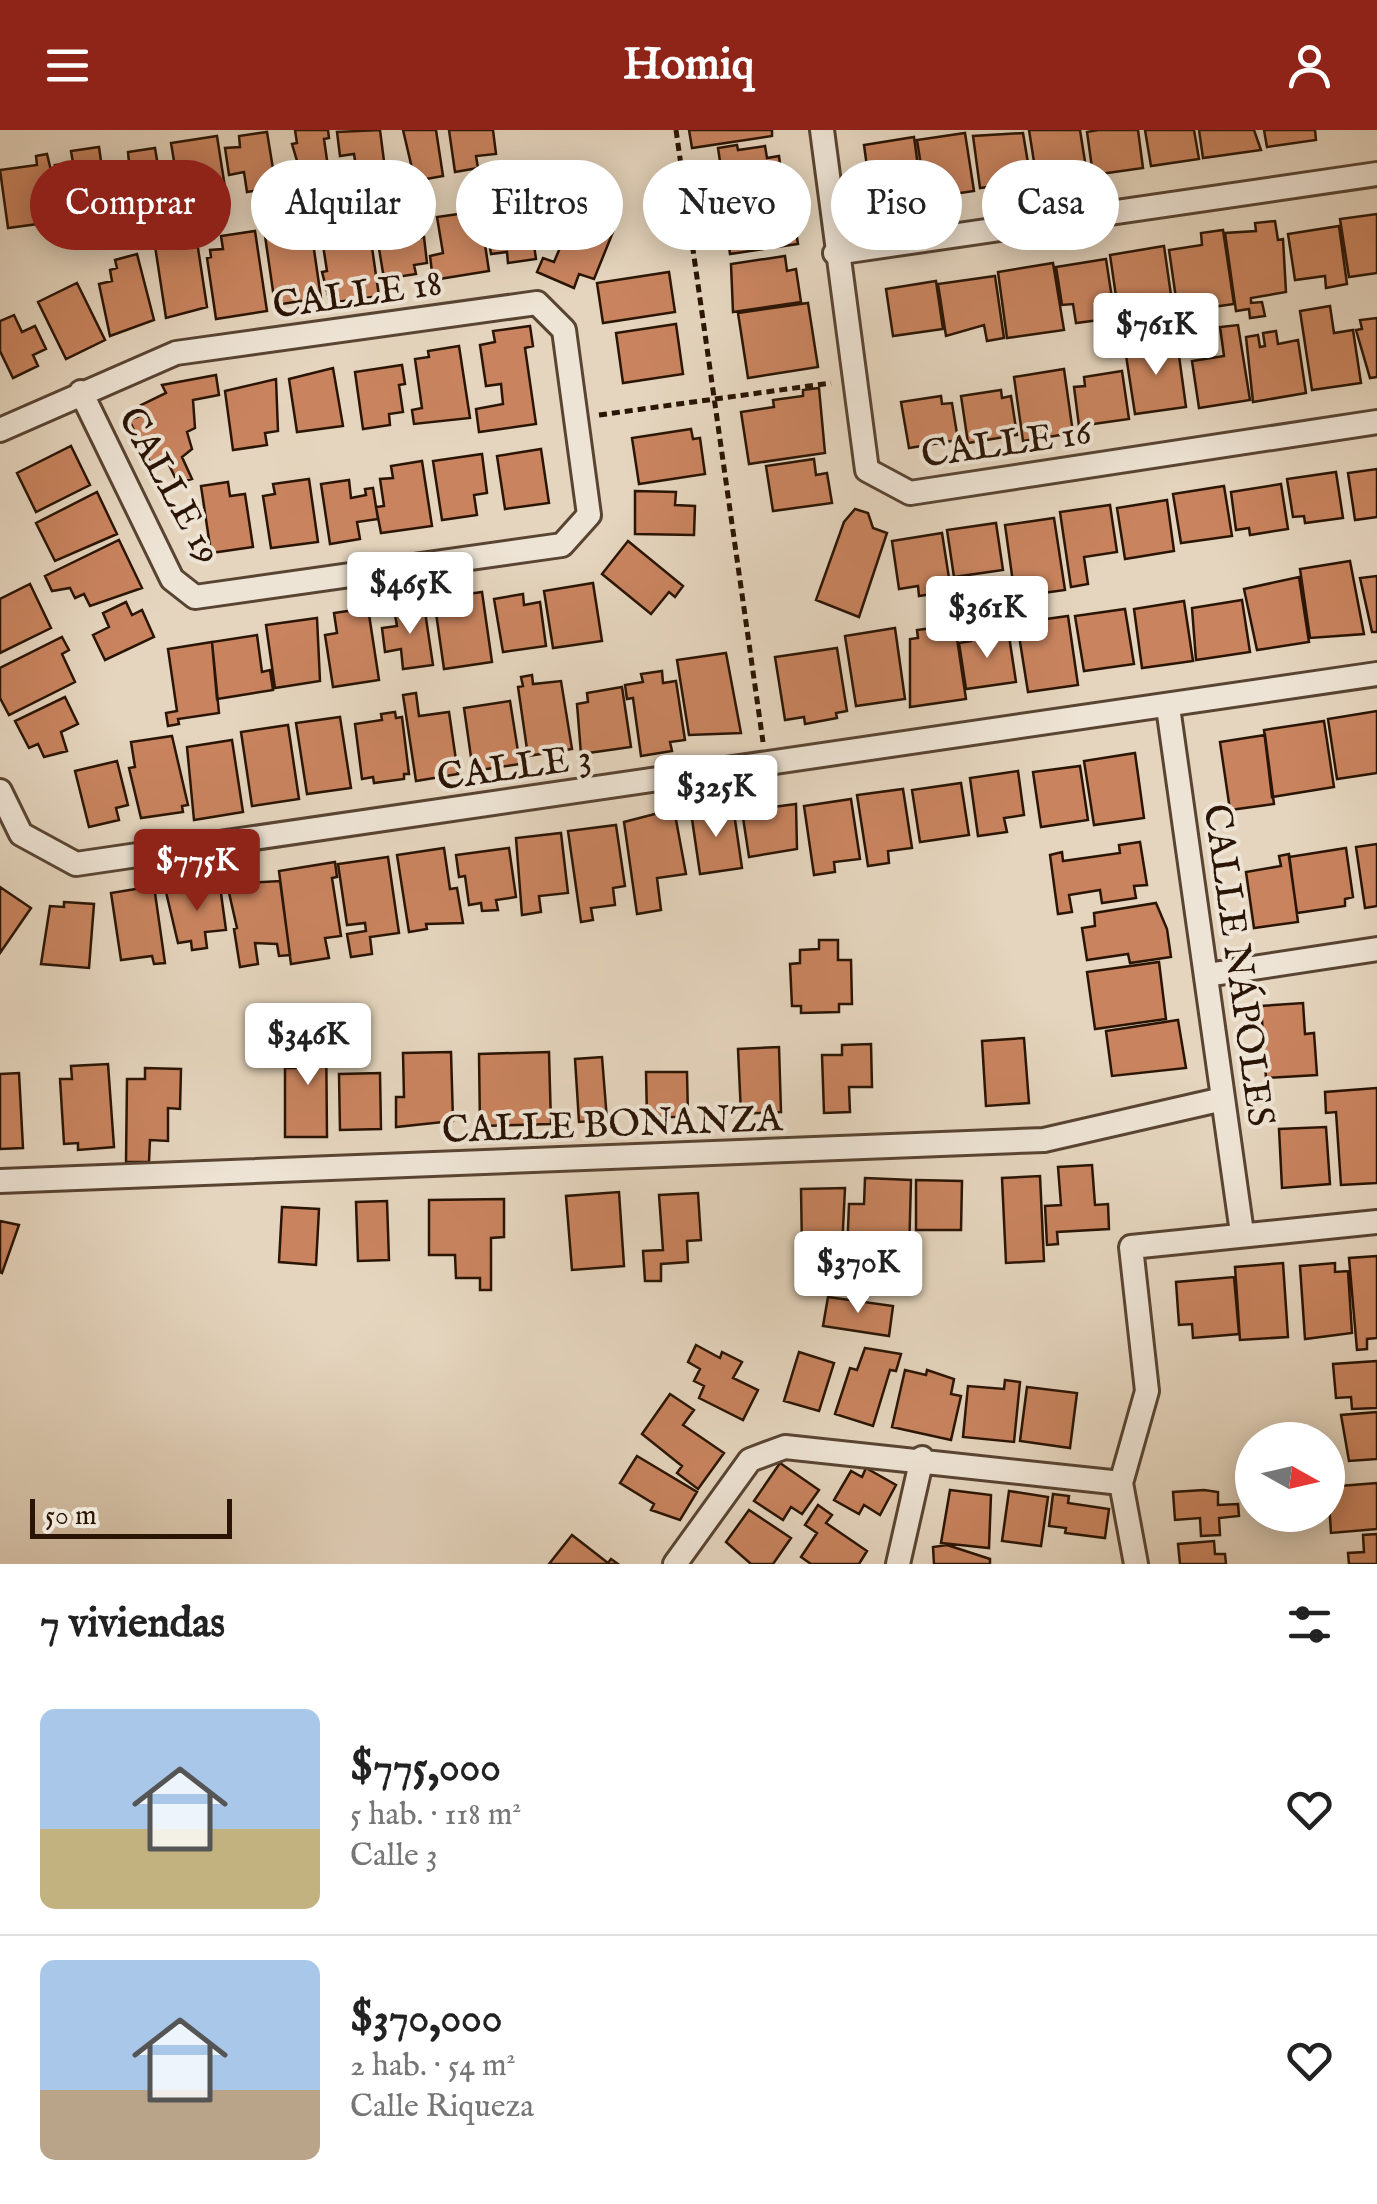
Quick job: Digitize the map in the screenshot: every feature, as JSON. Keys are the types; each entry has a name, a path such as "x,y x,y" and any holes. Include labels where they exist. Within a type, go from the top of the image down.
{"street":[{"name":"CALLE 16","path":"822,130 835,253 867,470 910,494 1377,422"},
{"path":"835,253 1377,174"},
{"name":"CALLE 18","path":"0,430 176,354 537,303 564,330 586,493"},
{"name":"CALLE 19","path":"81,392 172,579 195,598 562,545 589,516 586,493"},
{"name":"CALLE 3","path":"0,791 21,834 76,864 1168,708 1377,674"},
{"name":"CALLE NÁPOLES","path":"1168,708 1242,1232"},
{"path":"1207,976 1377,949"},
{"name":"CALLE BONANZA","path":"0,1181 1044,1140 1223,1099"},
{"path":"1136,1564 1120,1483 1148,1392 1130,1247 1242,1232 1377,1222"},
{"path":"675,1564 750,1460 784,1446 922,1458 1120,1483"},
{"path":"898,1564 922,1458"}],"path":[{"path":"676,130 766,765"},
{"path":"576,418 854,380"}],"building":[{"path":"295,130 328,130 329,138 324,139 327,160 297,160 292,144 297,143"},
{"path":"380,130 384,160 355,160 354,154 340,156 337,132"},
{"path":"403,130 436,130 443,176 436,177 436,160 410,160"},
{"path":"449,130 493,130 496,154 476,156 477,160 456,160 455,172"},
{"path":"689,130 772,130 772,136 692,148"},
{"path":"1029,130 1080,130 1085,160 1034,160"},
{"path":"1138,130 1143,168 1119,171 1119,160 1091,160 1087,132"},
{"path":"1145,130 1194,130 1199,159 1151,166"},
{"path":"1199,130 1254,130 1261,150 1203,158"},
{"path":"1264,130 1315,130 1316,140 1267,147"},
{"path":"267,132 272,160 251,160 251,191 247,192 244,172 231,175 231,160 227,160 225,148 240,147 239,136"},
{"path":"965,133 974,191 962,193 962,160 920,160 917,140"},
{"path":"1023,133 1028,160 982,160 980,188 973,136"},
{"path":"217,136 221,160 174,160 171,143"},
{"path":"914,137 917,160 866,160 864,145"},
{"path":"765,146 767,158 779,156 780,160 720,160 718,148"},
{"path":"99,147 101,160 72,160 71,151"},
{"path":"155,148 157,160 129,160 128,152"},
{"path":"30,166 30,225 8,228 0,170"},
{"path":"456,214 456,250 486,250 489,271 433,280 430,256 443,253 437,217"},
{"path":"1377,214 1377,273 1349,277 1340,219"},
{"path":"1275,221 1278,240 1283,239 1286,292 1251,298 1251,303 1262,302 1265,316 1250,318 1249,309 1236,311 1225,233 1256,231 1255,223"},
{"path":"1339,226 1347,284 1326,288 1325,276 1295,280 1288,234"},
{"path":"1223,230 1234,304 1178,312 1169,250 1202,245 1201,233"},
{"path":"251,232 251,250 258,250 267,311 216,319 207,258 211,257 210,250 231,250 231,235"},
{"path":"1164,246 1173,309 1119,317 1110,255"},
{"path":"156,250 198,250 207,307 166,318"},
{"path":"267,250 314,250 321,298 275,305"},
{"path":"324,250 372,250 379,296 330,303 322,272 327,271"},
{"path":"379,250 426,250 427,263 414,265 416,274 384,279"},
{"path":"490,250 535,250 536,259 508,263 507,252 491,254"},
{"path":"559,250 606,250 594,279 579,274 574,288 537,272 543,258 554,262"},
{"path":"137,254 154,320 110,336 99,284 112,281 110,270 117,268 115,260"},
{"path":"785,256 787,271 796,269 801,302 733,312 731,264"},
{"path":"1106,259 1115,318 1076,323 1073,304 1062,305 1056,267"},
{"path":"1053,263 1064,330 1007,338 998,272"},
{"path":"669,272 675,312 603,323 597,283"},
{"path":"995,276 1004,338 987,341 984,325 946,336 938,284"},
{"path":"936,281 943,329 893,336 886,289"},
{"path":"77,283 105,340 66,359 38,302"},
{"path":"808,303 818,367 748,378 738,313"},
{"path":"1330,306 1334,333 1353,330 1361,383 1312,390 1300,311"},
{"path":"14,315 22,332 35,326 46,349 33,355 38,366 13,378 0,351 0,321"},
{"path":"1377,318 1377,377 1370,378 1356,330 1362,329 1360,320"},
{"path":"676,324 683,374 623,383 616,333"},
{"path":"1238,325 1250,400 1199,408 1192,361 1224,356 1220,327"},
{"path":"530,326 533,346 525,348 536,424 479,432 476,409 503,404 501,384 486,386 480,345 495,342 493,331"},
{"path":"1276,331 1278,344 1298,340 1306,393 1253,402 1246,337 1258,335 1260,347 1265,346 1263,333"},
{"path":"1177,341 1186,407 1135,414 1125,349"},
{"path":"459,346 470,418 414,424 412,410 422,408 415,359 429,357 428,351"},
{"path":"402,365 405,384 399,385 403,412 389,414 390,425 363,429 355,372"},
{"path":"333,368 343,426 297,432 289,379"},
{"path":"1064,369 1073,433 1023,441 1014,377"},
{"path":"1122,371 1129,419 1079,426 1074,387 1085,386 1084,377"},
{"path":"216,375 219,395 193,400 195,428 187,432 192,449 182,457 192,479 178,483 168,463 153,468 129,420 145,414 141,405 166,393 162,385"},
{"path":"276,379 278,431 265,433 267,445 233,450 225,391"},
{"path":"819,388 825,453 749,464 741,412 774,407 773,400 803,396 803,390"},
{"path":"1001,390 1002,398 1011,396 1017,435 968,443 961,396"},
{"path":"941,396 942,404 952,403 958,440 909,448 901,402"},
{"path":"691,429 693,439 700,438 705,474 639,484 632,438"},
{"path":"71,446 90,485 36,512 17,473"},
{"path":"541,449 549,503 505,509 497,456"},
{"path":"482,454 487,493 474,495 477,515 442,520 433,461"},
{"path":"814,459 816,475 827,473 832,503 773,511 766,466"},
{"path":"422,461 432,526 381,533 376,507 384,506 380,479 393,478 391,466"},
{"path":"1377,469 1377,517 1355,520 1348,473"},
{"path":"1336,472 1343,518 1305,523 1304,516 1293,517 1287,479"},
{"path":"309,479 318,542 271,548 263,496 275,494 273,484"},
{"path":"349,480 351,498 366,495 365,489 373,488 378,519 357,522 360,539 330,544 321,484"},
{"path":"228,482 230,496 245,494 253,547 211,553 201,486"},
{"path":"1281,484 1288,529 1250,535 1249,528 1236,530 1231,492"},
{"path":"1224,486 1232,536 1181,543 1173,494"},
{"path":"635,491 676,492 675,505 695,506 694,535 635,534"},
{"path":"97,492 117,534 55,561 36,523"},
{"path":"1167,500 1174,551 1125,559 1117,508"},
{"path":"1110,505 1117,552 1084,557 1088,584 1071,587 1060,512"},
{"path":"855,509 868,513 873,528 887,533 859,617 816,600 844,522"},
{"path":"1054,518 1065,590 1015,597 1005,525"},
{"path":"996,523 1003,570 954,577 947,530"},
{"path":"942,533 951,591 919,596 918,586 899,589 892,541"},
{"path":"119,540 142,588 90,606 84,594 75,598 70,588 52,591 45,576"},
{"path":"628,541 683,586 675,597 669,592 651,614 602,574"},
{"path":"1350,561 1364,634 1310,638 1300,569"},
{"path":"1377,576 1377,632 1372,632 1360,578"},
{"path":"1299,577 1309,642 1257,650 1244,589"},
{"path":"593,583 602,641 553,648 544,591"},
{"path":"30,584 51,628 0,653 0,599"},
{"path":"482,592 492,662 444,669 434,599"},
{"path":"523,594 524,605 540,602 546,646 503,652 494,599"},
{"path":"1242,600 1250,652 1196,660 1192,608"},
{"path":"1184,601 1193,661 1142,668 1134,609"},
{"path":"126,602 132,615 142,610 154,637 105,660 93,635 109,627 103,613"},
{"path":"424,605 433,665 403,669 401,649 385,652 382,628 397,626 394,609"},
{"path":"368,608 379,680 333,687 325,635 337,633 334,613"},
{"path":"1125,609 1134,664 1084,671 1075,616"},
{"path":"1068,616 1078,685 1028,692 1017,623"},
{"path":"317,618 320,681 275,688 266,625"},
{"path":"955,625 966,699 910,707 910,639 918,638 917,630"},
{"path":"895,628 905,699 856,706 845,636"},
{"path":"985,628 986,639 1009,636 1016,682 966,689 959,643 971,641 969,630"},
{"path":"257,635 262,672 270,670 273,690 217,699 212,642"},
{"path":"62,637 69,650 62,654 75,682 9,715 0,698 0,668"},
{"path":"212,642 219,713 178,719 179,724 168,726 166,713 177,711 168,649"},
{"path":"837,648 847,711 836,713 837,718 805,724 804,717 785,720 775,657"},
{"path":"726,653 741,733 689,735 677,660"},
{"path":"662,671 663,683 676,681 685,740 670,742 672,751 641,756 633,698 627,699 625,685 643,682 641,674"},
{"path":"532,675 533,684 561,681 572,749 528,756 518,687 523,686 521,677"},
{"path":"622,687 631,747 581,754 577,704 588,702 587,693"},
{"path":"416,693 419,716 449,712 458,774 416,781 403,695"},
{"path":"65,697 78,724 61,732 67,751 44,757 38,744 29,748 15,721"},
{"path":"510,701 520,764 473,771 464,708"},
{"path":"1377,711 1377,773 1337,779 1328,719"},
{"path":"395,712 396,718 402,717 409,774 404,774 404,779 374,783 373,777 362,779 355,724 382,720 381,714"},
{"path":"340,717 351,788 307,794 296,723"},
{"path":"1324,721 1334,787 1272,797 1264,730"},
{"path":"288,725 299,799 252,806 241,732"},
{"path":"1265,735 1274,804 1230,810 1220,742"},
{"path":"172,736 188,805 182,806 183,812 141,818 129,768 135,767 131,742"},
{"path":"232,740 243,812 194,820 187,747"},
{"path":"1135,753 1144,818 1094,825 1084,761"},
{"path":"117,761 128,805 116,808 119,820 89,827 75,771"},
{"path":"1080,766 1088,820 1041,827 1033,772"},
{"path":"1018,771 1024,815 1004,818 1007,832 978,836 970,778"},
{"path":"961,783 969,835 920,842 912,790"},
{"path":"903,789 912,848 888,851 889,863 868,866 857,795"},
{"path":"851,799 860,859 834,862 835,872 814,875 804,806"},
{"path":"796,804 797,849 749,857 742,811"},
{"path":"733,806 742,868 700,874 691,812"},
{"path":"674,809 686,874 657,878 661,910 637,914 624,822"},
{"path":"616,825 625,886 613,888 615,905 591,908 593,920 581,922 568,831"},
{"path":"561,833 568,893 539,896 541,912 522,915 516,838"},
{"path":"1140,842 1147,885 1134,886 1136,898 1102,903 1100,890 1069,895 1072,912 1058,914 1050,855 1062,852 1063,861 1120,853 1119,845"},
{"path":"1377,844 1377,906 1365,908 1356,847"},
{"path":"444,848 450,889 457,888 463,923 426,924 427,929 409,932 397,855"},
{"path":"509,848 516,897 496,900 498,910 482,911 481,903 469,905 465,876 459,877 456,855"},
{"path":"1346,848 1353,897 1345,899 1345,906 1297,913 1289,857"},
{"path":"1289,854 1298,922 1254,928 1246,872 1281,866 1279,856"},
{"path":"388,857 399,933 370,937 372,954 351,957 347,934 366,931 365,923 347,925 338,864"},
{"path":"335,862 337,877 332,878 341,936 325,938 329,958 291,964 279,871"},
{"path":"280,881 290,955 279,956 277,944 255,943 258,964 240,967 234,929 237,928 227,884"},
{"path":"154,886 165,963 154,964 152,956 121,960 111,893"},
{"path":"220,886 226,930 205,932 207,948 192,950 191,941 178,943 166,892"},
{"path":"0,887 31,908 0,953"},
{"path":"64,902 94,904 89,968 41,964 50,906 64,907"},
{"path":"1156,903 1167,929 1171,957 1130,963 1128,954 1087,960 1082,928 1095,926 1094,913"},
{"path":"819,940 838,940 838,960 851,960 852,1004 839,1004 839,1012 801,1013 801,1006 792,1006 790,964 800,963 800,950 819,949"},
{"path":"1159,962 1166,1019 1095,1029 1087,972"},
{"path":"1303,1003 1305,1034 1314,1033 1317,1075 1266,1078 1261,1006"},
{"path":"1178,1020 1186,1068 1112,1076 1106,1031"},
{"path":"302,1025 326,1025 327,1137 285,1137 285,1068 302,1068"},
{"path":"1024,1038 1029,1103 986,1106 982,1041"},
{"path":"871,1044 872,1087 849,1087 850,1112 824,1113 822,1055 842,1055 842,1045"},
{"path":"779,1047 781,1112 741,1114 738,1049"},
{"path":"451,1052 453,1121 396,1127 396,1097 404,1097 403,1053"},
{"path":"549,1052 551,1124 480,1126 479,1054"},
{"path":"602,1057 607,1120 579,1122 575,1059"},
{"path":"108,1064 114,1147 78,1150 78,1143 64,1144 60,1079 72,1079 71,1066"},
{"path":"145,1068 181,1069 180,1109 168,1108 168,1141 150,1140 149,1162 126,1162 127,1079 145,1079"},
{"path":"646,1072 687,1072 688,1117 647,1117"},
{"path":"19,1073 23,1148 0,1149 0,1074"},
{"path":"380,1073 381,1129 340,1130 339,1074"},
{"path":"1377,1088 1377,1183 1341,1185 1336,1112 1326,1113 1325,1092"},
{"path":"1326,1127 1330,1184 1282,1188 1279,1129"},
{"path":"1092,1165 1095,1205 1108,1204 1109,1229 1057,1232 1058,1244 1047,1245 1045,1206 1061,1205 1058,1167"},
{"path":"1040,1176 1044,1261 1006,1263 1002,1178"},
{"path":"865,1178 911,1180 909,1255 877,1254 877,1264 861,1263 861,1255 847,1254 849,1204 864,1204"},
{"path":"916,1180 962,1181 961,1230 916,1230"},
{"path":"845,1188 842,1249 802,1250 801,1189"},
{"path":"619,1192 624,1266 572,1270 566,1196"},
{"path":"698,1193 701,1240 687,1241 688,1262 661,1264 661,1281 645,1281 643,1251 663,1250 659,1195"},
{"path":"504,1199 504,1237 491,1238 491,1290 480,1290 480,1278 456,1278 455,1255 429,1255 429,1200"},
{"path":"387,1201 389,1260 358,1261 356,1202"},
{"path":"282,1207 319,1209 316,1265 279,1262"},
{"path":"0,1221 19,1225 2,1273 0,1272"},
{"path":"1377,1256 1377,1338 1367,1339 1367,1349 1357,1350 1349,1258"},
{"path":"1283,1263 1288,1337 1240,1340 1235,1267"},
{"path":"1335,1263 1335,1272 1348,1271 1352,1333 1305,1339 1300,1266"},
{"path":"1234,1277 1239,1334 1193,1338 1192,1324 1179,1325 1176,1282"},
{"path":"828,1297 893,1306 889,1336 823,1326"},
{"path":"696,1345 720,1358 722,1352 742,1362 733,1378 758,1390 743,1420 699,1398 704,1386 694,1381 700,1369 688,1362"},
{"path":"865,1348 901,1354 896,1371 890,1370 873,1426 835,1414 850,1368 857,1370"},
{"path":"799,1352 834,1363 819,1411 784,1401"},
{"path":"1377,1361 1377,1408 1352,1409 1351,1397 1336,1398 1333,1364"},
{"path":"905,1370 926,1375 927,1370 954,1379 951,1394 961,1396 951,1440 892,1427"},
{"path":"1005,1380 1020,1382 1014,1442 963,1437 968,1386 1004,1389"},
{"path":"1027,1387 1077,1393 1070,1448 1020,1441"},
{"path":"670,1394 694,1410 683,1425 724,1453 698,1489 677,1473 682,1466 642,1434"},
{"path":"1377,1412 1377,1459 1349,1461 1341,1415"},
{"path":"637,1456 697,1492 680,1520 651,1510 654,1504 620,1483"},
{"path":"780,1463 819,1490 802,1514 791,1507 783,1520 754,1501"},
{"path":"866,1468 896,1485 880,1515 864,1505 859,1514 834,1500 851,1471 862,1477"},
{"path":"1377,1483 1377,1529 1345,1532 1345,1486"},
{"path":"950,1490 991,1495 989,1548 941,1543"},
{"path":"1009,1491 1048,1497 1041,1546 1002,1541"},
{"path":"1173,1492 1218,1492 1218,1505 1235,1504 1235,1516 1219,1518 1220,1535 1201,1536 1200,1518 1175,1520"},
{"path":"1053,1494 1069,1496 1068,1503 1109,1509 1105,1538 1065,1533 1066,1528 1049,1526"},
{"path":"818,1505 832,1515 826,1523 867,1551 859,1564 811,1564 801,1557 817,1533 805,1525"},
{"path":"749,1510 791,1538 773,1564 751,1564 726,1542"},
{"path":"1377,1534 1377,1564 1349,1564 1348,1553 1364,1552 1363,1535"},
{"path":"572,1535 608,1563 611,1559 618,1564 549,1564"},
{"path":"1214,1541 1215,1554 1225,1554 1226,1564 1180,1564 1178,1544"},
{"path":"947,1545 990,1559 990,1564 934,1564 933,1547"}]}
